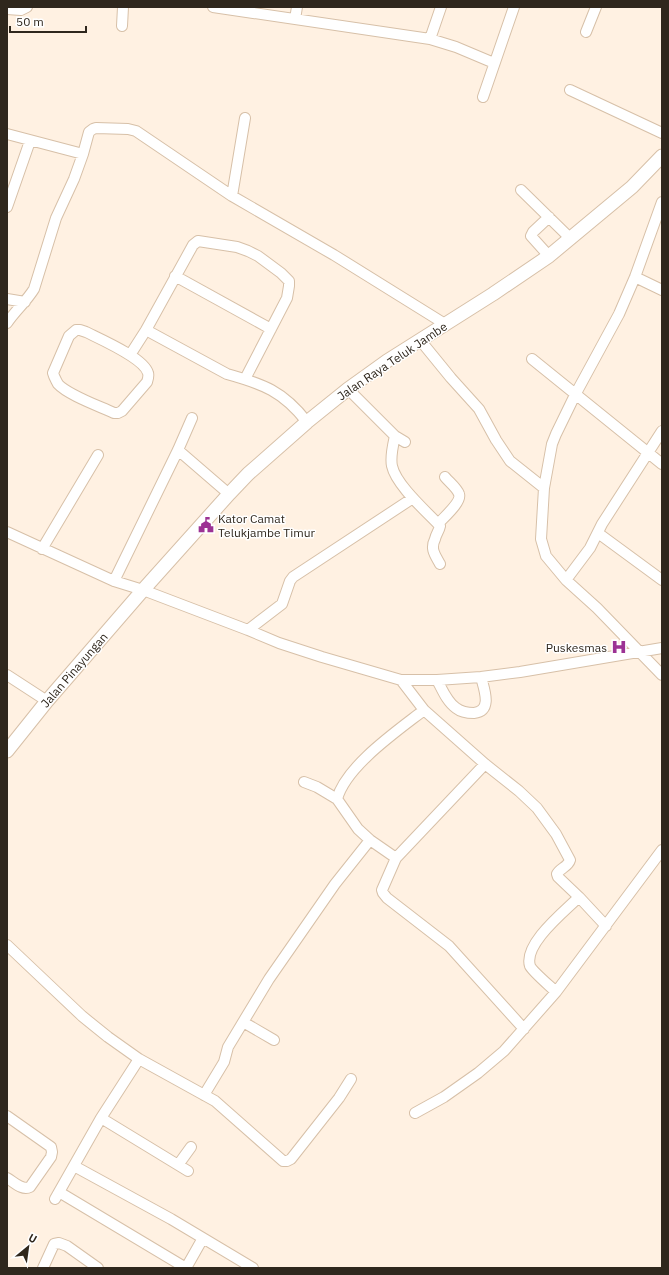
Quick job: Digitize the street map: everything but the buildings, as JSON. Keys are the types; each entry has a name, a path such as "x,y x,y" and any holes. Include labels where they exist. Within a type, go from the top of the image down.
{"main road":[{"name":"Jalan Raya Teluk Jambe","path":"143,590 248,474 306,422 387,361 493,294 549,256 632,187 662,156"},
{"name":"Jalan Pinayungan","path":"7,751 47,701 143,590"}],"street":[{"path":"7,9 21,10 27,7"},
{"path":"122,26 123,7"},
{"path":"213,7 430,39 456,47 494,63"},
{"path":"296,19 297,7"},
{"path":"430,39 441,7"},
{"path":"483,97 514,7"},
{"path":"586,32 596,7"},
{"path":"570,90 662,133"},
{"path":"232,196 245,118"},
{"path":"7,324 16,310 25,302 34,289 56,218 84,154 89,132 93,128 128,129 136,131 232,196 334,255 445,324"},
{"path":"7,134 84,154"},
{"path":"7,207 30,141"},
{"path":"521,190 571,239"},
{"path":"662,202 635,277 619,314 560,423 552,444 544,488 541,539 546,556 566,580 597,608 662,675"},
{"path":"549,216 531,236 549,256"},
{"path":"130,355 146,330 193,245 198,241 237,247 258,256 282,273 290,286 287,298 245,379"},
{"path":"175,276 271,329"},
{"path":"635,277 662,290"},
{"path":"7,299 25,302"},
{"path":"76,330 86,332 130,355 145,368 148,372 148,378 147,382 118,413 114,413 66,390 59,384 53,373 69,336 76,330"},
{"path":"146,330 227,374 264,385 290,403 306,422"},
{"path":"420,340 450,378 479,409 496,440 510,461 544,488"},
{"path":"532,359 647,454 662,464"},
{"path":"348,389 395,436 406,442"},
{"path":"114,581 192,418"},
{"path":"566,580 590,548 602,524 662,430"},
{"path":"395,436 392,453 392,466 396,477 413,498 440,526 432,548 440,564"},
{"path":"178,450 229,494"},
{"path":"42,549 98,455"},
{"path":"438,524 455,506 459,499 459,494 445,477"},
{"path":"248,630 282,604 290,581 293,578 413,498"},
{"path":"7,532 114,581 143,590 279,643 401,680 437,680 481,677 520,672 662,648"},
{"path":"598,532 662,580"},
{"path":"7,675 47,701"},
{"path":"437,680 452,705 464,712 471,713 484,709 486,703 481,677"},
{"path":"401,680 424,710 484,764 519,790 537,808 556,834 570,860 569,863 558,871 558,877 606,926"},
{"path":"337,799 344,782 368,756 424,710"},
{"path":"484,764 396,858 382,890 383,894 449,946 524,1029"},
{"path":"304,782 317,787 337,799 358,829 370,840 396,858"},
{"path":"204,1095 224,1062 228,1047 269,979 310,918 370,840"},
{"path":"415,1114 444,1097 478,1073 504,1051 556,992 660,857"},
{"path":"556,992 530,967 529,958 535,943 546,929 579,897"},
{"path":"7,945 82,1016 108,1037 139,1059 214,1101 283,1161 287,1162 291,1159 324,1119 351,1078"},
{"path":"243,1022 274,1040"},
{"path":"139,1059 101,1118 57,1195 186,1268 203,1238"},
{"path":"7,1116 51,1147 52,1152 51,1157 27,1189 7,1178"},
{"path":"101,1118 188,1171"},
{"path":"178,1165 191,1147"},
{"path":"74,1166 203,1238 252,1268"},
{"path":"43,1268 54,1244 59,1242 98,1268"}],"place":[{"name":"Kator Camat Telukjambe Timur","path":"206,525"},
{"name":"Puskesmas","path":"619,647"}]}
